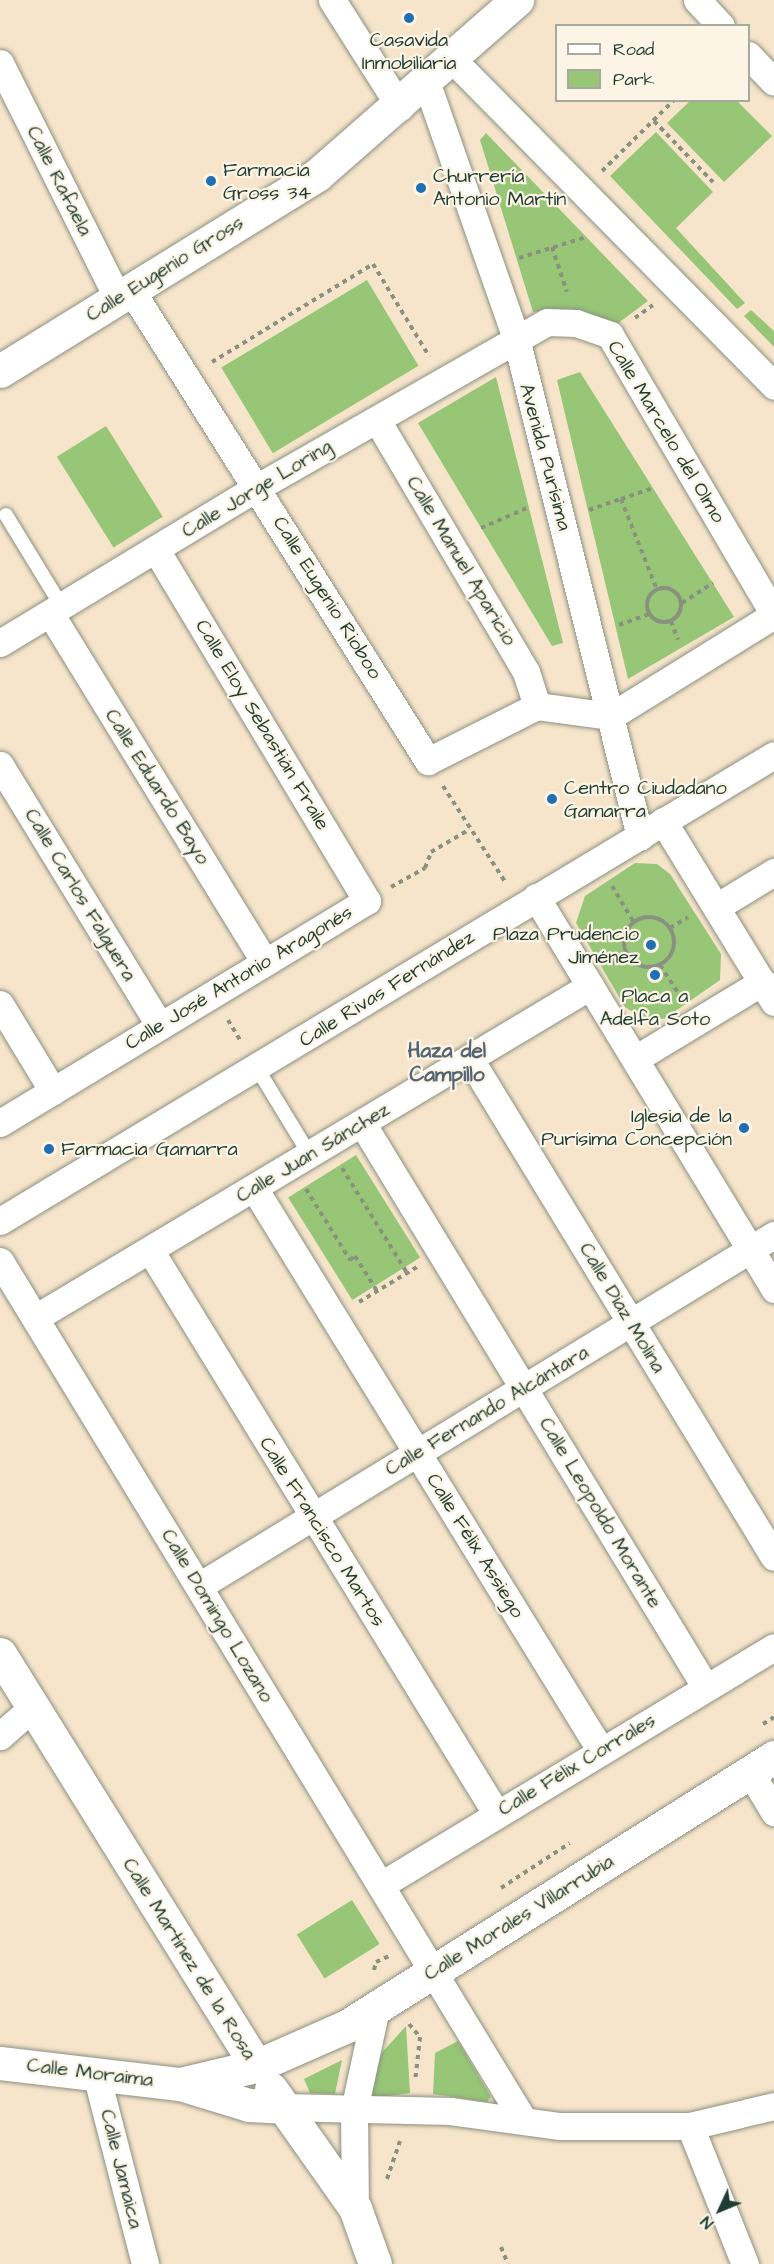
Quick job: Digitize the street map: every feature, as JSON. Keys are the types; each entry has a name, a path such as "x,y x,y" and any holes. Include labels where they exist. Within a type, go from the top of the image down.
{"main road":[{"name":"Calle Eugenio Gross","path":"0,371 317,175 454,61 518,0"},
{"name":"Calle Martínez de la Rosa","path":"0,1654 282,2107 355,2208 375,2264"},
{"name":"Calle Morales Villarrubia","path":"256,2066 376,2008 762,1765"},
{"name":"Calle Moraima","path":"0,2063 180,2084 249,2105 282,2107"},
{"name":"Calle Moraima","path":"180,2084 256,2066"}],"street":[{"path":"333,0 400,107"},
{"path":"697,0 719,24"},
{"path":"750,57 774,82"},
{"path":"454,61 774,386"},
{"name":"Calle Rafaela","path":"0,63 124,295"},
{"name":"Avenida Purísima","path":"427,84 516,338 612,716 640,837"},
{"name":"Calle Eugenio Rioboo","path":"124,295 186,378 428,761"},
{"name":"Calle Marcelo del Olmo","path":"516,338 548,322 576,323 610,335 774,615"},
{"name":"Calle Jorge Loring","path":"0,643 256,488 516,338"},
{"name":"Calle Manuel Aparicio","path":"377,420 526,672 537,706"},
{"name":"Calle Eloy Sebastián Fraile","path":"156,550 367,901"},
{"name":"Calle Eduardo Bayo","path":"56,609 265,962"},
{"path":"428,761 537,706 612,716 774,615"},
{"name":"Calle Rivas Fernández","path":"0,1221 774,755"},
{"name":"Calle Carlos Falguera","path":"0,765 160,1026"},
{"path":"635,1059 768,992 718,906 663,821"},
{"path":"718,906 774,872"},
{"name":"Calle José Antonio Aragonés","path":"0,1123 367,901"},
{"path":"528,902 590,986 774,1289"},
{"name":"Calle Juan Sánchez","path":"35,1318 590,986"},
{"path":"0,1004 53,1091"},
{"name":"Calle Diaz Molina","path":"470,1059 774,1557"},
{"name":"Calle Leopoldo Morante","path":"362,1123 706,1688"},
{"name":"Calle Félix Assiego","path":"254,1188 601,1751"},
{"name":"Calle Fernando Alcántara","path":"199,1587 774,1235"},
{"name":"Calle Francisco Martos","path":"150,1250 496,1814"},
{"name":"Calle Domingo Lozano","path":"0,1261 524,2121"},
{"name":"Calle Félix Corrales","path":"381,1885 774,1647"},
{"path":"0,1736 33,1707"},
{"path":"762,1765 774,1812"},
{"path":"355,2208 354,2110 376,2008"},
{"name":"Calle Jamaica","path":"96,2074 145,2264"},
{"path":"282,2107 450,2111 524,2121 690,2126 774,2106"},
{"path":"355,2208 370,2137 394,2111"},
{"path":"690,2126 745,2264"}],"lane":[{"path":"6,515 56,609"},
{"path":"257,1068 310,1155"}],"path":[{"path":"582,190 672,102"},
{"path":"654,121 713,182"},
{"path":"490,266 618,226"},
{"path":"552,247 576,323"},
{"path":"186,378 373,264 434,365"},
{"path":"610,335 678,287"},
{"path":"481,528 559,507 621,499 653,488"},
{"path":"621,499 657,590"},
{"path":"681,648 671,621 681,603 713,582"},
{"path":"671,621 662,622 648,611 647,601 657,590 672,589 681,603"},
{"path":"428,761 470,829 528,902"},
{"name":"Calle José Antonio Aragonés","path":"367,901 425,867 431,852 470,829"},
{"path":"608,879 633,921"},
{"path":"647,916 670,928 674,950 660,965 646,968 627,955 623,942 633,921 647,916"},
{"path":"660,965 686,1006"},
{"path":"212,994 257,1068"},
{"path":"340,1165 407,1273"},
{"path":"304,1186 350,1260 355,1256 377,1291"},
{"path":"334,1318 441,1253"},
{"path":"501,2247 508,2264"}],"green space":[{"path":"689,102 738,102 772,136 724,182 667,123"},
{"path":"656,132 713,192 676,228 745,303 737,309 610,176"},
{"path":"486,133 648,301 617,324 572,309 533,312 480,140"},
{"path":"367,280 419,366 273,453 221,368"},
{"path":"751,310 774,331 774,347 744,316"},
{"path":"580,372 734,617 628,679 557,380"},
{"path":"496,377 563,643 552,646 418,423"},
{"path":"106,426 163,517 114,547 57,457"},
{"path":"635,863 657,864 670,874 721,954 720,980 664,1019 641,1017 625,1007 576,923 585,896"},
{"path":"356,1155 420,1258 352,1300 288,1197"},
{"path":"352,1900 380,1944 324,1979 297,1934"},
{"path":"406,2026 410,2093 374,2098 369,2087 377,2058"},
{"path":"458,2041 491,2097 487,2102 433,2094 435,2053"},
{"path":"342,2060 335,2094 310,2093 304,2079"}],"place":[{"name":"Casavida Inmobiliaria","path":"409,18"},
{"name":"Farmacia Gross 34","path":"211,181"},
{"name":"Churrería Antonio Martín","path":"421,188"},
{"name":"Centro Ciudadano Gamarra","path":"552,799"},
{"name":"Plaza Prudencio Jiménez","path":"651,945"},
{"name":"Placa a Adelfa Soto","path":"655,975"},
{"name":"Iglesia de la Purísima Concepción","path":"744,1128"},
{"name":"Farmacia Gamarra","path":"49,1149"}],"district":[{"name":"Haza del Campillo","path":"447,1063"}]}
